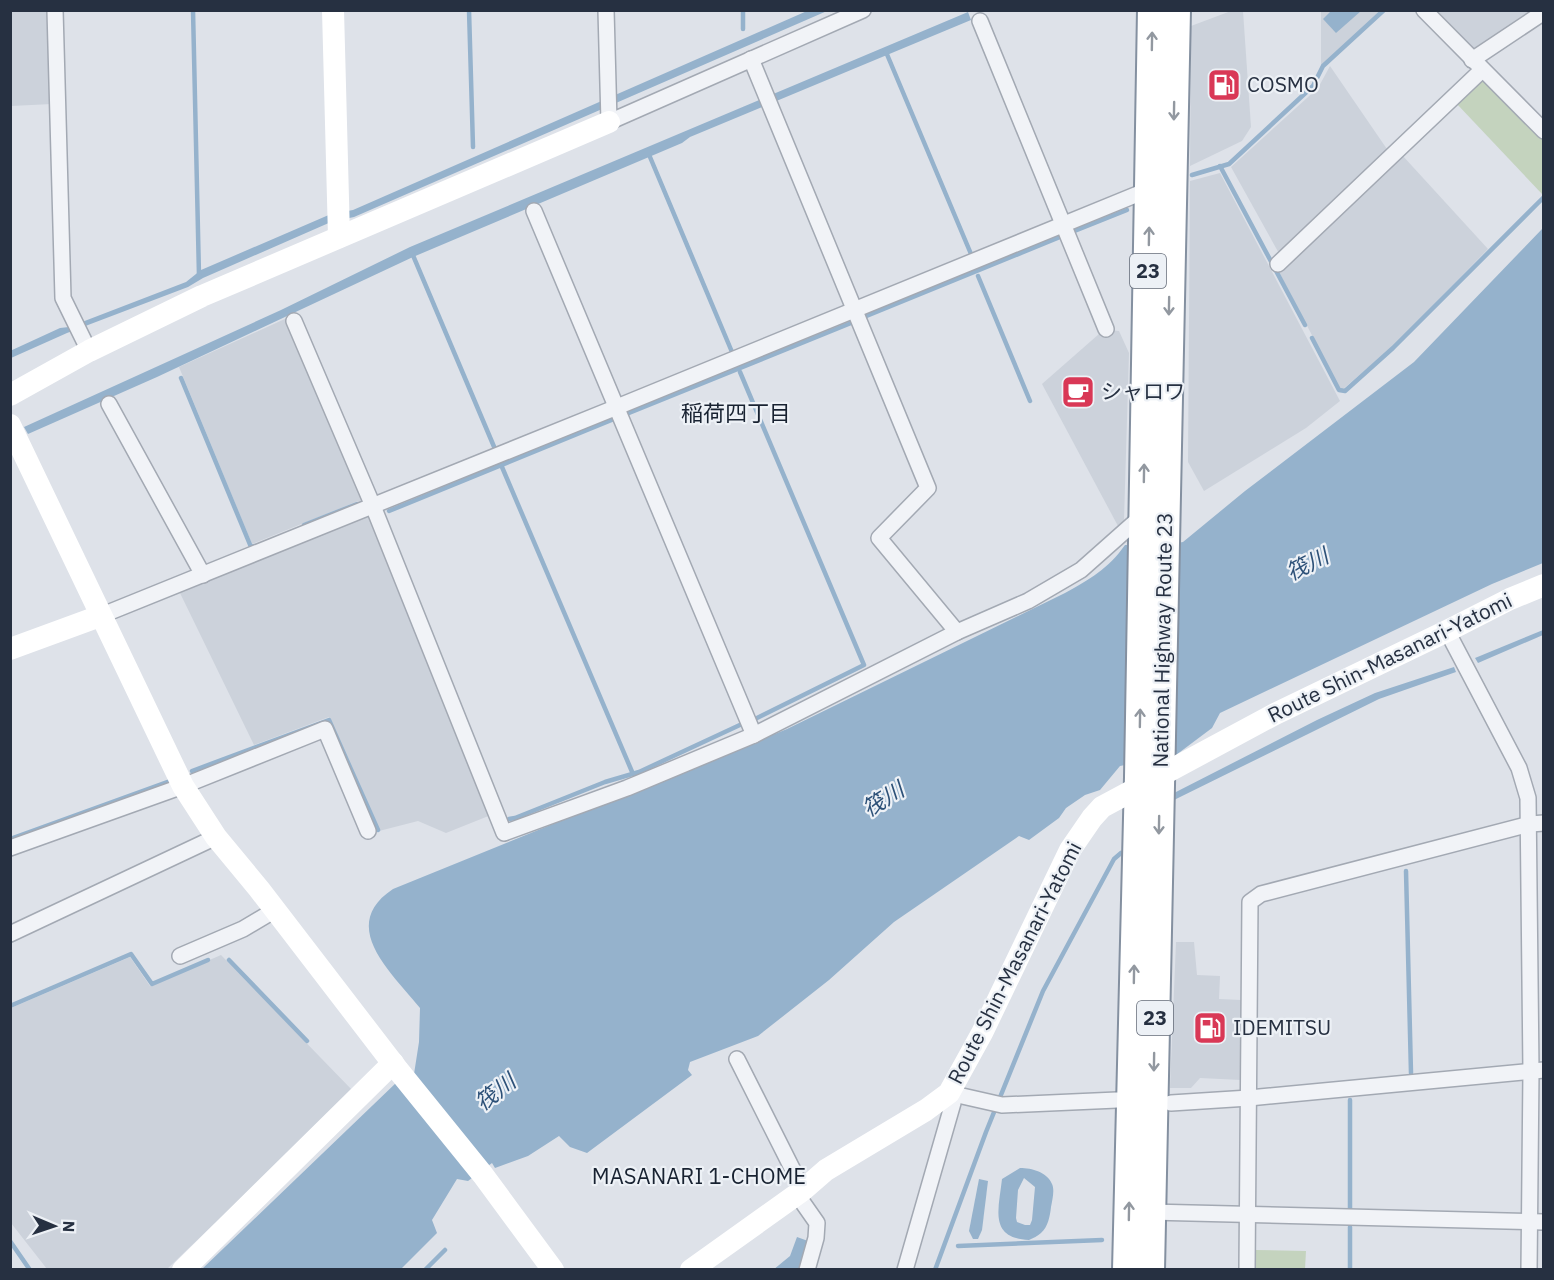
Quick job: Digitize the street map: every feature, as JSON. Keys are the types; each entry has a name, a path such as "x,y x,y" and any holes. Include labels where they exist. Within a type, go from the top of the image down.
{"highway":[{"name":"National Highway Route 23","path":"1149,1269 1152,10"},
{"name":"National Highway Route 23","path":"1150,524 1176,10"},
{"name":"National Highway Route 23","path":"1127,1269 1149,776"}],"street":[{"path":"55,10 63,298 81,334"},
{"path":"333,10 339,224"},
{"path":"606,10 609,116"},
{"path":"10,395 81,334 202,296 339,224 751,59 863,10"},
{"path":"1424,10 1544,131"},
{"path":"1278,264 1477,65 1544,12"},
{"path":"980,21 1106,329"},
{"path":"751,59 928,488 879,538 957,632"},
{"path":"10,649 203,575 1150,189"},
{"path":"534,211 754,735"},
{"path":"294,321 373,506 504,833 627,788 754,735 957,632 1028,601 1081,570 1150,524"},
{"path":"109,404 203,575"},
{"path":"10,425 183,786 216,837 395,1067 483,1175 553,1269"},
{"name":"Route Shin-Masanari-Yatomi","path":"691,1269 826,1170 926,1110 949,1093 982,1033 1070,850 1102,807 1149,776 1447,632 1510,599 1544,585"},
{"path":"1447,632 1519,768 1537,824 1536,1222 1529,1269"},
{"path":"10,848 183,786 325,729 368,831"},
{"path":"1247,1269 1250,902 1261,894 1537,824"},
{"path":"10,934 216,837"},
{"path":"180,956 243,929 275,910"},
{"path":"737,1059 817,1223 816,1238 807,1269"},
{"path":"183,1269 395,1067"},
{"path":"1171,1103 1249,1098 1537,1071"},
{"path":"949,1093 997,1103 1117,1100"},
{"path":"905,1269 953,1103 949,1093"},
{"path":"1150,1212 1536,1222"}],"shaded area":[{"path":"10,11 49,11 52,104 11,106"},
{"path":"1231,11 1243,11 1251,127 1242,141 1190,166 1191,26"},
{"path":"1321,11 1381,11 1321,67"},
{"path":"1432,11 1535,11 1478,49 1470,48"},
{"path":"1330,66 1389,152 1281,257 1231,167 1318,88"},
{"path":"1402,155 1488,249 1392,347 1343,389 1340,389 1279,272"},
{"path":"1220,173 1340,401 1306,428 1204,491 1188,462 1190,181"},
{"path":"287,318 364,503 359,504 358,501 252,544 179,367"},
{"path":"1109,330 1119,331 1129,353 1124,520 1118,526 1042,384 1099,334"},
{"path":"366,515 371,516 491,815 446,833 418,821 379,831 329,717 254,745 180,593"},
{"path":"1176,942 1194,942 1197,975 1220,976 1219,999 1241,1000 1241,1080 1200,1078 1191,1088 1170,1088"},
{"path":"221,955 353,1091 167,1269 47,1269 11,1223 11,1008 130,957 150,986"}],"green space":[{"path":"1484,77 1543,139 1542,194 1456,103"},
{"path":"1256,1250 1306,1251 1305,1269 1256,1269"}],"water":[{"path":"1332,10 1361,11 1336,33 1323,19"},
{"path":"807,11 827,11 354,217 331,222 203,278 188,287 67,333 11,358 10,351 60,328 69,327 186,282 201,270 331,214 353,210"},
{"path":"968,12 971,20 690,137 682,143 413,257 157,377 28,434 24,427 281,310 410,247"},
{"name":"筏川","path":"1543,228 1543,563 1492,584 1220,713 1212,728 1176,755 1120,766 1100,790 1085,795 1066,808 1059,818 1029,840 1019,836 894,922 829,980 758,1036 690,1062 688,1070 692,1075 587,1153 570,1147 559,1136 528,1156 495,1168 492,1163 468,1181 457,1179 432,1220 437,1233 401,1269 201,1270 398,1081 414,1074 419,1042 420,1008 384,965 370,934 370,918 377,903 393,889 787,729 1065,593 1105,567 1125,545 1165,545 1183,542 1245,491 1414,362"},
{"path":"1543,630 1543,635 1478,663 1475,658"},
{"path":"1454,667 1456,672 1379,699 1174,800 1174,793 1317,720 1375,693"},
{"path":"1020,1168 1039,1171 1047,1176 1052,1184 1053,1196 1048,1221 1043,1231 1029,1240 1007,1234 1002,1227 998,1211 1002,1179","holes":["1024,1178 1035,1187 1030,1225 1017,1222 1018,1190"]},
{"path":"979,1179 988,1181 982,1230 978,1239 973,1239 969,1231"},
{"path":"797,1237 808,1241 800,1269 773,1270 790,1256"}],"waterway":[{"path":"193,10 199,276"},
{"path":"469,10 473,147"},
{"path":"743,10 743,29"},
{"path":"1192,175 1229,164 1313,86 1323,66 1384,10"},
{"path":"886,52 971,254"},
{"path":"650,157 732,352"},
{"path":"1220,166 1305,325"},
{"path":"1312,338 1339,390 1345,391 1393,348 1544,197"},
{"path":"1072,232 1127,210"},
{"path":"864,317 1060,237"},
{"path":"412,253 495,449"},
{"path":"978,276 1030,401"},
{"path":"624,415 851,323"},
{"path":"740,372 864,665 755,719"},
{"path":"181,378 251,547 255,546"},
{"path":"389,511 614,419"},
{"path":"502,467 633,774"},
{"path":"304,525 357,504"},
{"path":"192,771 329,720 378,830"},
{"path":"509,819 605,782 639,772 742,724"},
{"path":"10,839 170,781"},
{"path":"935,1270 986,1132 1043,991 1114,859 1121,853"},
{"path":"1406,871 1411,1073"},
{"path":"10,1006 131,954 152,984 208,960"},
{"path":"229,960 307,1041"},
{"path":"1350,1100 1350,1209"},
{"path":"1350,1227 1350,1270"},
{"path":"958,1246 1102,1240"},
{"path":"10,1241 30,1270"},
{"path":"425,1270 445,1250"}],"place":[{"name":"COSMO","path":"1224,85"},
{"name":"シャロワ","path":"1078,392"},
{"name":"IDEMITSU","path":"1210,1028"}],"district":[{"name":"稲荷四丁目","path":"736,413"},
{"name":"MASANARI 1-CHOME","path":"699,1176"}]}
